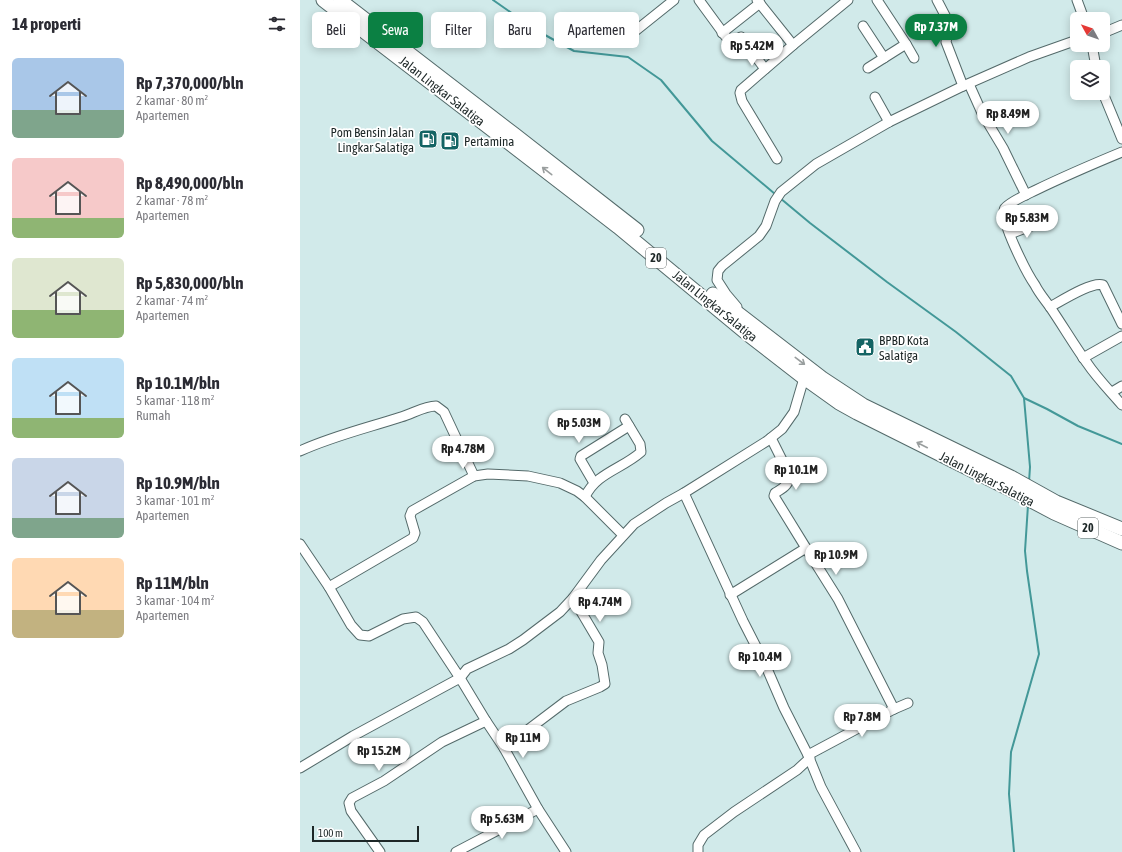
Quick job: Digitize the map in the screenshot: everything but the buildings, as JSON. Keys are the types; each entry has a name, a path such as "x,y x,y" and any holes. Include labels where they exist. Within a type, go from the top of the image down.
{"highway":[{"name":"Jalan Lingkar Salatiga","path":"323,0 783,355 863,405 1122,543"},
{"name":"Jalan Lingkar Salatiga","path":"340,0 621,217 749,329"},
{"name":"Jalan Lingkar Salatiga","path":"783,355 804,378 839,403 857,413 1009,483"},
{"name":"Jalan Lingkar Salatiga","path":"1055,508 1122,529"}],"street":[{"path":"639,28 674,0"},
{"path":"699,0 722,33 731,42 740,37 765,69"},
{"path":"777,159 740,97 741,90 848,0"},
{"path":"877,0 914,58"},
{"path":"937,0 949,23 946,42 966,85 1003,148 1026,195"},
{"path":"1077,0 1081,12"},
{"path":"722,33 758,2 793,45"},
{"path":"1110,30 1122,25"},
{"path":"863,26 884,58"},
{"path":"749,329 720,286 717,280 718,271 722,266 759,236 766,226 775,201 781,192 816,164 889,122 1017,62 1070,43"},
{"path":"868,68 906,44"},
{"path":"875,97 889,122"},
{"path":"1106,100 1122,139"},
{"path":"1122,152 1026,195 1009,205 1003,211 1004,219 1022,263 1034,285 1095,375 1122,404"},
{"path":"1010,234 1036,224"},
{"path":"1050,307 1089,287 1102,284 1122,324"},
{"path":"1083,358 1122,336"},
{"path":"300,768 353,736 460,678 467,669 509,649 538,630 560,612 573,598 600,560 634,524 771,438 782,429 790,418 797,403 804,378"},
{"path":"1112,392 1122,386"},
{"path":"300,451 348,432 436,406 444,412 474,476"},
{"path":"585,497 597,479 641,452 640,444 627,422 581,456 580,459 594,483"},
{"path":"771,438 789,474 790,480 785,487 775,493 774,496 838,599 894,709"},
{"path":"329,587 411,539 415,534 410,513 474,476 504,474 545,479 569,487 585,497 623,535"},
{"path":"684,493 742,621 765,664 784,708 809,756 821,787 856,852"},
{"path":"300,544 329,587 351,625 360,635 369,636 407,618 416,617 420,619 460,678 504,748 538,809 566,852"},
{"path":"730,595 806,548"},
{"path":"504,748 566,702 605,684 602,665 598,653 599,642 573,598"},
{"path":"698,852 698,845 704,835 734,812 797,770 809,756 894,709 908,703"},
{"path":"380,852 351,811 349,803 352,798 384,781 442,742 486,721"},
{"path":"456,852 538,809"}],"waterway":[{"path":"493,0 536,30 574,51 628,57 661,80 712,141 775,194"},
{"path":"780,198 810,223 887,282 956,332 1011,376 1024,398 1030,467 1029,482"},
{"path":"1024,398 1078,426 1122,444"},
{"path":"1014,852 1009,794 1011,752 1039,654 1025,551 1028,505"}],"place":[{"name":"Pom Bensin Jalan Lingkar Salatiga","path":"428,139"},
{"name":"Pertamina","path":"450,141"},
{"name":"BPBD Kota Salatiga","path":"865,347"}]}
